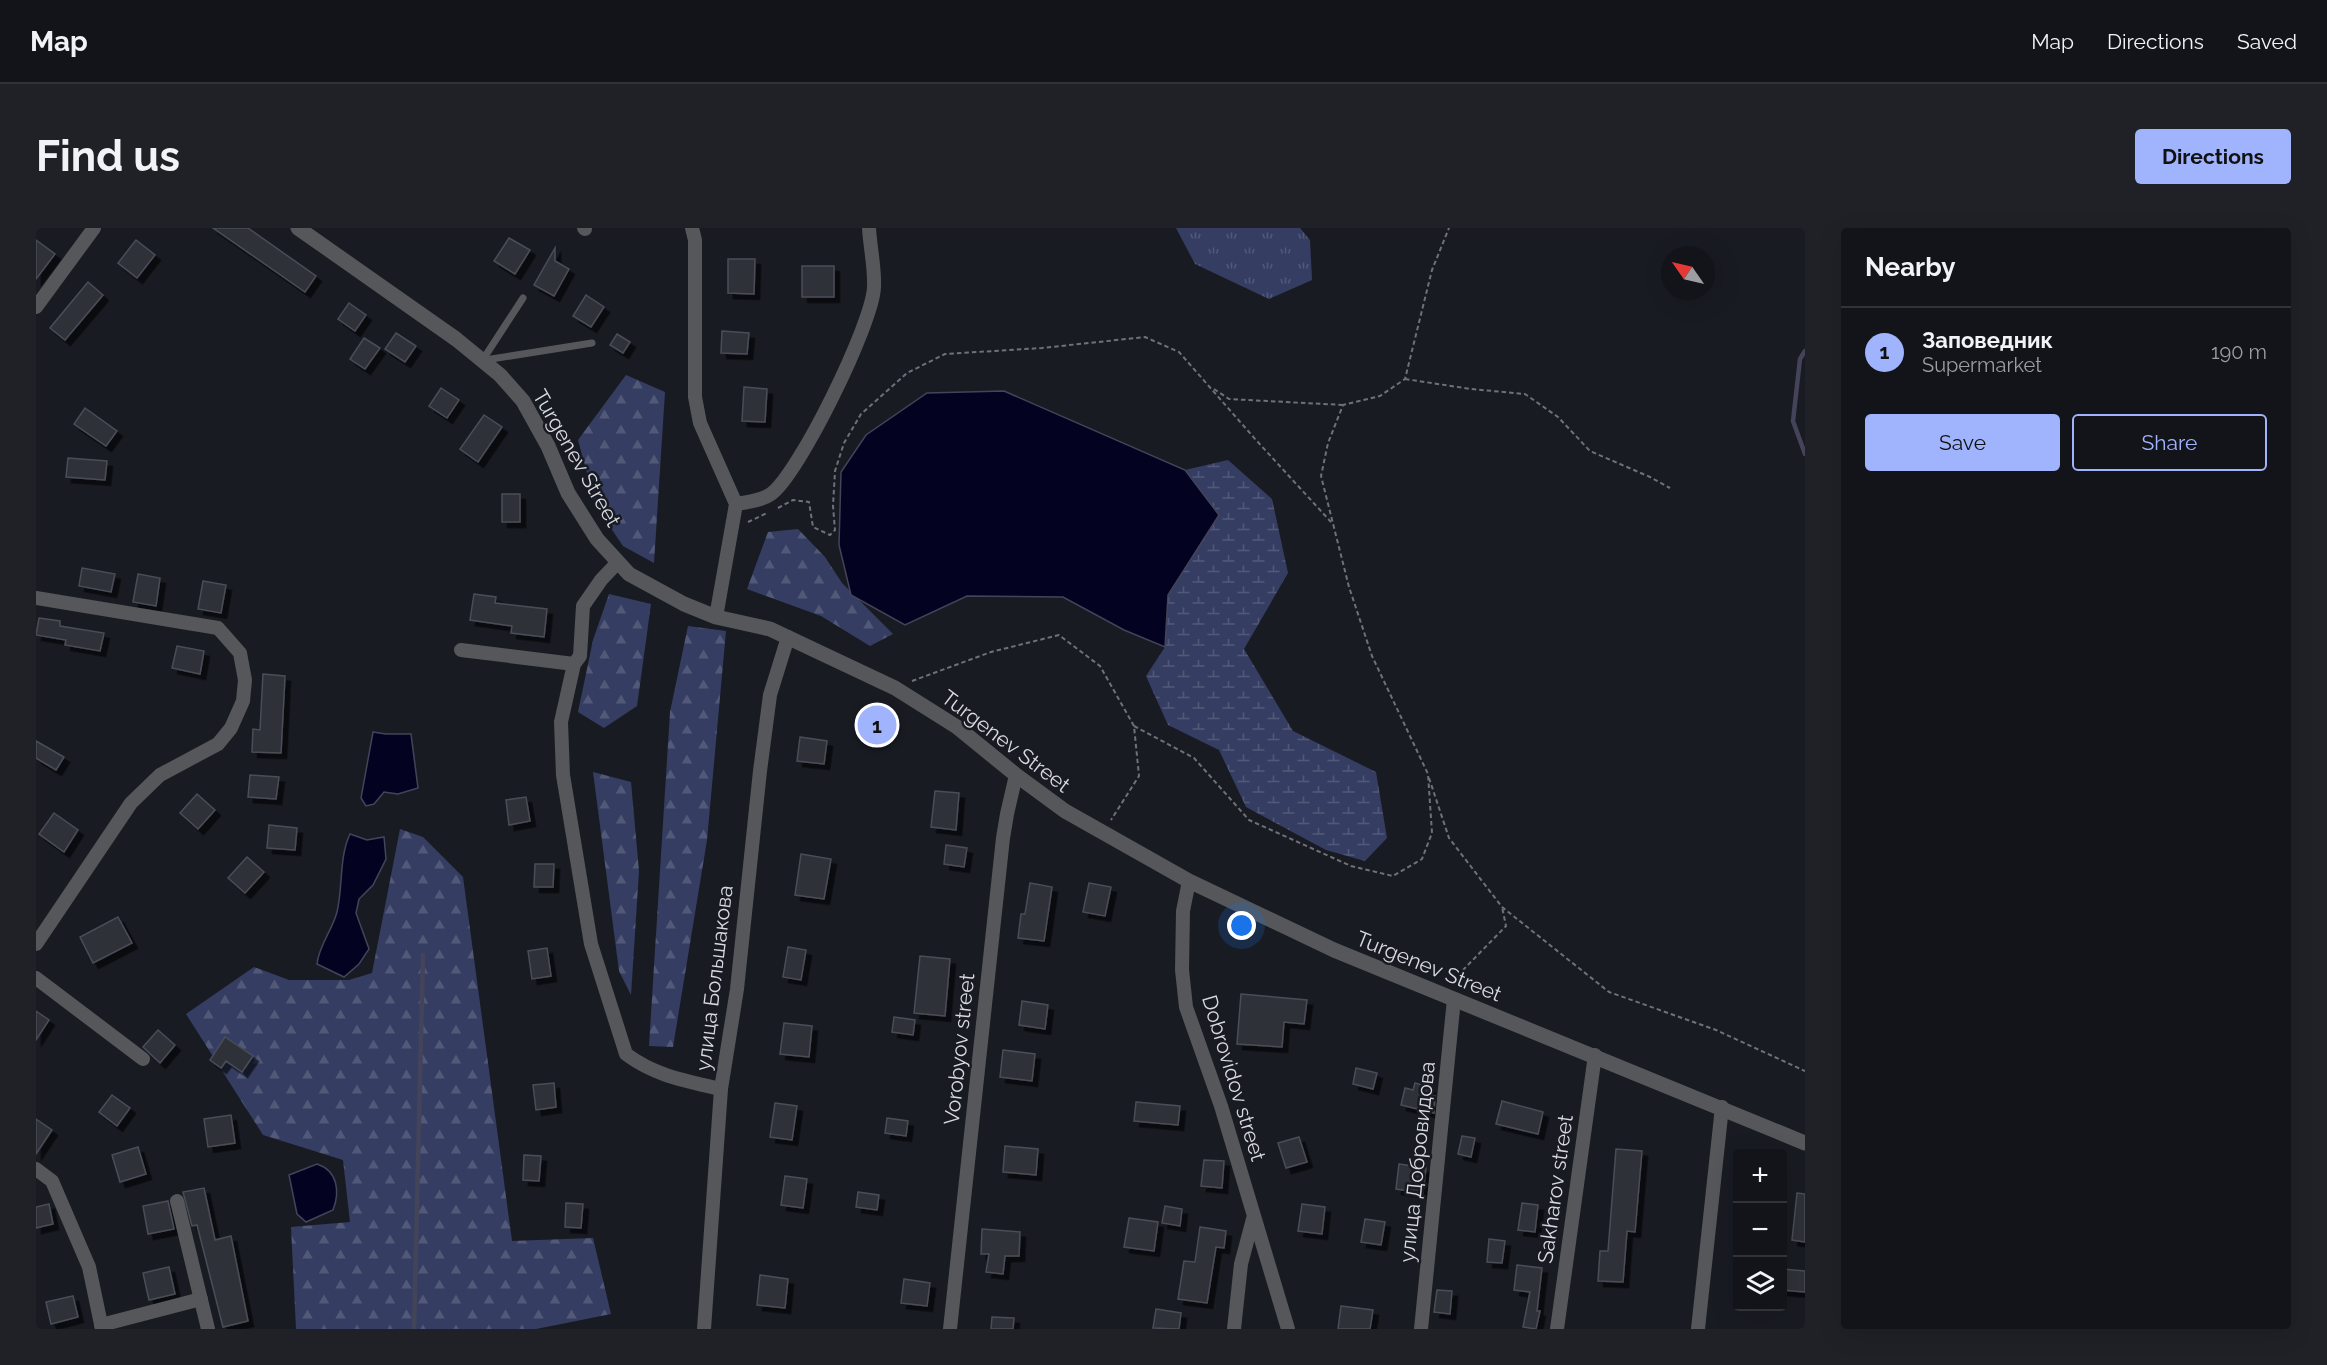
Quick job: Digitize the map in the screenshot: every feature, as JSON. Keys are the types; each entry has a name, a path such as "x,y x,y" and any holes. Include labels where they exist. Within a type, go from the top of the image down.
{"street":[{"path":"36,307 94,228"},
{"name":"Turgenev Street","path":"298,228 456,339 500,375 523,401 548,446 568,493 597,539 629,574 684,604 716,617 770,629 895,688 957,727 1065,811 1189,881 1334,950 1722,1107 1805,1143"},
{"path":"692,228 695,240 695,397 700,423 736,504 716,617"},
{"path":"736,504 759,500 771,494 787,479 813,435 867,318 874,288 869,228"},
{"path":"618,562 601,580 583,606 580,656 574,664 561,722 563,776 591,944 626,1054 642,1066 662,1075 721,1089"},
{"path":"36,598 218,628 240,653 245,680 243,701 231,728 218,744 160,775 131,803 36,944"},
{"name":"улица Большакова","path":"704,1329 721,1089 737,988 759,771 770,695 788,637"},
{"path":"461,650 574,664"},
{"name":"Vorobyov street","path":"950,1329 1003,838 1006,814 1016,775"},
{"name":"Dobrovidov street","path":"1189,881 1183,910 1182,970 1186,1007 1221,1106 1288,1329"},
{"path":"36,978 143,1059"},
{"name":"улица Добровидова","path":"1421,1329 1455,999"},
{"name":"Sakharov street","path":"1557,1329 1595,1056"},
{"path":"1698,1329 1722,1107"},
{"path":"36,1169 52,1181 89,1267 102,1327 201,1299"},
{"path":"177,1201 208,1329"},
{"name":"Dobrovidov street","path":"1234,1329 1241,1264 1254,1215"}],"lane":[{"path":"482,361 523,297"},
{"path":"482,361 592,343"}],"path":[{"path":"1405,380 1432,270 1449,228"},
{"path":"731,529 793,500 809,502 813,527 830,535 835,530 835,471 844,443 861,414 907,373 945,354 1042,348 1145,337 1179,352 1333,524"},
{"path":"1209,385 1229,399 1343,405 1380,396 1405,380 1525,394 1558,417 1590,451 1670,488"},
{"path":"1343,405 1328,443 1321,476 1349,587 1372,656 1428,774 1449,838 1502,907 1609,992 1716,1030 1805,1071"},
{"path":"895,688 991,652 1059,635 1100,666 1134,726 1139,776 1103,833"},
{"path":"1134,726 1194,758 1249,820 1351,866 1393,876 1422,859 1432,832 1428,774"},
{"path":"1455,999 1463,970 1506,926 1502,907"}],"green space":[{"path":"1176,228 1300,228 1310,240 1312,280 1269,299 1195,264"},
{"path":"626,375 665,392 654,563 623,546 596,506 578,440"},
{"path":"1228,460 1272,499 1288,573 1244,649 1293,731 1376,772 1387,838 1365,861 1326,850 1246,807 1219,750 1168,725 1146,676 1165,647 1168,595 1219,515 1185,470"},
{"path":"798,529 825,557 842,583 893,634 870,646 821,616 747,589 768,532"},
{"path":"609,594 651,604 637,706 604,728 578,712 593,640"},
{"path":"688,626 726,631 707,840 673,1047 649,1046 670,712"},
{"path":"593,772 631,782 639,871 631,995 619,971"},
{"path":"400,829 423,837 463,877 512,1241 593,1238 611,1314 536,1329 296,1329 291,1227 350,1222 343,1160 263,1135 186,1014 254,967 289,980 349,980 372,973"}],"shaded area":[{"path":"1004,391 1185,470 1219,515 1168,595 1165,647 1124,630 1063,597 967,596 905,625 851,595 839,545 841,472 866,435 927,393"},
{"path":"373,732 411,734 418,788 398,794 384,792 374,804 366,806 361,798"},
{"path":"350,834 367,840 384,837 386,859 373,885 359,899 356,913 369,949 359,964 344,977 317,964 320,951 337,912 344,852"},
{"path":"317,1164 329,1172 336,1183 335,1203 333,1210 306,1222 297,1214 289,1175"}],"building":[{"path":"213,228 248,228 316,276 305,292"},
{"path":"509,238 530,250 515,274 494,261"},
{"path":"36,240 55,254 36,279"},
{"path":"136,240 155,255 137,278 118,263"},
{"path":"555,248 555,261 569,269 554,296 534,285"},
{"path":"728,259 755,259 754,294 728,293"},
{"path":"802,266 834,266 834,297 802,297"},
{"path":"88,282 103,295 65,340 50,328"},
{"path":"586,295 604,307 591,327 573,316"},
{"path":"349,303 366,315 355,331 338,319"},
{"path":"722,331 749,333 747,354 721,353"},
{"path":"396,333 416,346 405,362 385,349"},
{"path":"617,334 630,342 623,353 610,345"},
{"path":"364,338 380,348 365,369 350,359"},
{"path":"744,387 767,389 765,422 742,421"},
{"path":"441,388 459,400 447,418 429,406"},
{"path":"85,408 117,431 106,446 74,424"},
{"path":"484,415 502,427 478,462 460,449"},
{"path":"68,458 107,461 105,480 66,477"},
{"path":"502,494 520,494 520,522 502,522"},
{"path":"82,568 115,574 111,592 79,586"},
{"path":"138,574 160,578 156,606 133,602"},
{"path":"203,581 226,585 221,613 198,609"},
{"path":"474,594 496,597 495,603 547,609 544,637 511,633 512,626 470,620"},
{"path":"39,618 60,621 60,626 104,633 100,651 65,645 66,640 36,635"},
{"path":"177,646 204,651 200,674 172,668"},
{"path":"263,674 285,676 281,753 252,752 253,729 260,730"},
{"path":"800,737 827,741 824,764 797,761"},
{"path":"36,741 64,757 56,770 36,758"},
{"path":"250,775 279,777 276,799 248,797"},
{"path":"935,791 959,793 956,830 931,827"},
{"path":"197,794 215,810 198,829 180,813"},
{"path":"526,797 530,821 509,825 506,800"},
{"path":"54,813 78,830 64,852 39,834"},
{"path":"269,825 297,828 295,850 267,848"},
{"path":"946,845 967,848 964,867 944,864"},
{"path":"801,854 831,859 824,899 795,895"},
{"path":"247,857 264,872 245,893 228,878"},
{"path":"535,864 554,864 553,887 534,887"},
{"path":"1030,883 1052,887 1044,941 1018,938 1021,914 1025,914"},
{"path":"1089,883 1111,887 1105,916 1083,912"},
{"path":"118,917 132,943 93,963 80,937"},
{"path":"788,947 806,950 801,980 783,977"},
{"path":"547,948 551,976 532,979 528,951"},
{"path":"920,956 950,959 945,1016 914,1013"},
{"path":"1241,994 1307,1000 1304,1024 1284,1022 1282,1047 1237,1044"},
{"path":"1022,1001 1048,1005 1045,1029 1019,1025"},
{"path":"36,1011 49,1020 36,1040"},
{"path":"894,1017 915,1020 913,1035 892,1032"},
{"path":"784,1023 812,1026 809,1057 780,1054"},
{"path":"158,1030 175,1045 160,1063 143,1047"},
{"path":"225,1037 253,1056 242,1072 226,1061 221,1068 210,1060"},
{"path":"1003,1050 1035,1054 1032,1081 1000,1077"},
{"path":"1356,1068 1377,1073 1373,1089 1353,1084"},
{"path":"554,1083 556,1107 536,1110 533,1085"},
{"path":"1415,1083 1430,1087 1428,1094 1435,1096 1434,1113 1401,1105 1405,1088 1413,1090"},
{"path":"112,1095 130,1108 117,1126 99,1112"},
{"path":"1502,1101 1543,1112 1538,1134 1496,1124"},
{"path":"1136,1102 1180,1106 1178,1125 1134,1121"},
{"path":"775,1103 797,1106 792,1140 770,1137"},
{"path":"231,1115 235,1143 208,1147 204,1119"},
{"path":"887,1118 908,1121 906,1136 885,1133"},
{"path":"36,1119 52,1130 36,1154"},
{"path":"1462,1136 1475,1138 1471,1157 1458,1154"},
{"path":"1299,1137 1307,1162 1286,1168 1278,1143"},
{"path":"1005,1146 1038,1149 1036,1175 1003,1172"},
{"path":"138,1147 146,1174 120,1182 112,1155"},
{"path":"1616,1149 1642,1151 1635,1232 1627,1231 1623,1282 1598,1281 1600,1251 1608,1251"},
{"path":"524,1155 541,1156 539,1181 523,1180"},
{"path":"1204,1160 1224,1161 1222,1188 1201,1186"},
{"path":"1399,1164 1426,1168 1423,1193 1396,1189"},
{"path":"785,1176 807,1179 803,1208 781,1205"},
{"path":"204,1188 215,1240 231,1236 248,1321 223,1327 197,1225 192,1226 183,1192"},
{"path":"858,1192 879,1195 877,1210 856,1207"},
{"path":"1797,1193 1805,1194 1805,1242 1792,1240"},
{"path":"168,1201 174,1229 148,1234 143,1206"},
{"path":"566,1203 583,1204 581,1228 565,1227"},
{"path":"1522,1203 1538,1205 1535,1232 1518,1230"},
{"path":"49,1204 53,1224 36,1228 36,1207"},
{"path":"1302,1204 1325,1207 1322,1234 1298,1231"},
{"path":"1165,1206 1182,1209 1180,1226 1162,1223"},
{"path":"1129,1218 1158,1222 1154,1251 1124,1247"},
{"path":"1365,1219 1385,1222 1381,1245 1361,1242"},
{"path":"1200,1227 1226,1231 1224,1248 1216,1247 1207,1303 1178,1299 1184,1261 1195,1262"},
{"path":"982,1229 1020,1232 1019,1256 1005,1256 1003,1274 986,1272 989,1254 981,1254"},
{"path":"1489,1239 1505,1241 1502,1263 1487,1262"},
{"path":"1517,1265 1542,1268 1537,1311 1540,1311 1536,1329 1523,1327 1530,1292 1514,1290"},
{"path":"169,1267 175,1294 149,1300 143,1273"},
{"path":"1787,1269 1805,1271 1805,1292 1787,1290"},
{"path":"760,1275 788,1279 785,1308 757,1305"},
{"path":"904,1279 930,1283 927,1306 901,1303"},
{"path":"1437,1290 1452,1291 1450,1314 1434,1312"},
{"path":"73,1296 78,1317 51,1324 46,1302"},
{"path":"1341,1306 1373,1310 1370,1329 1338,1329"},
{"path":"1156,1309 1181,1313 1179,1329 1153,1328"},
{"path":"992,1317 1014,1318 1013,1329 991,1329"}],"waterway":[{"path":"1805,351 1800,359 1793,421 1805,454"},
{"path":"414,1329 423,955"}],"place":[{"name":"Заповедник","path":"877,725"}]}
